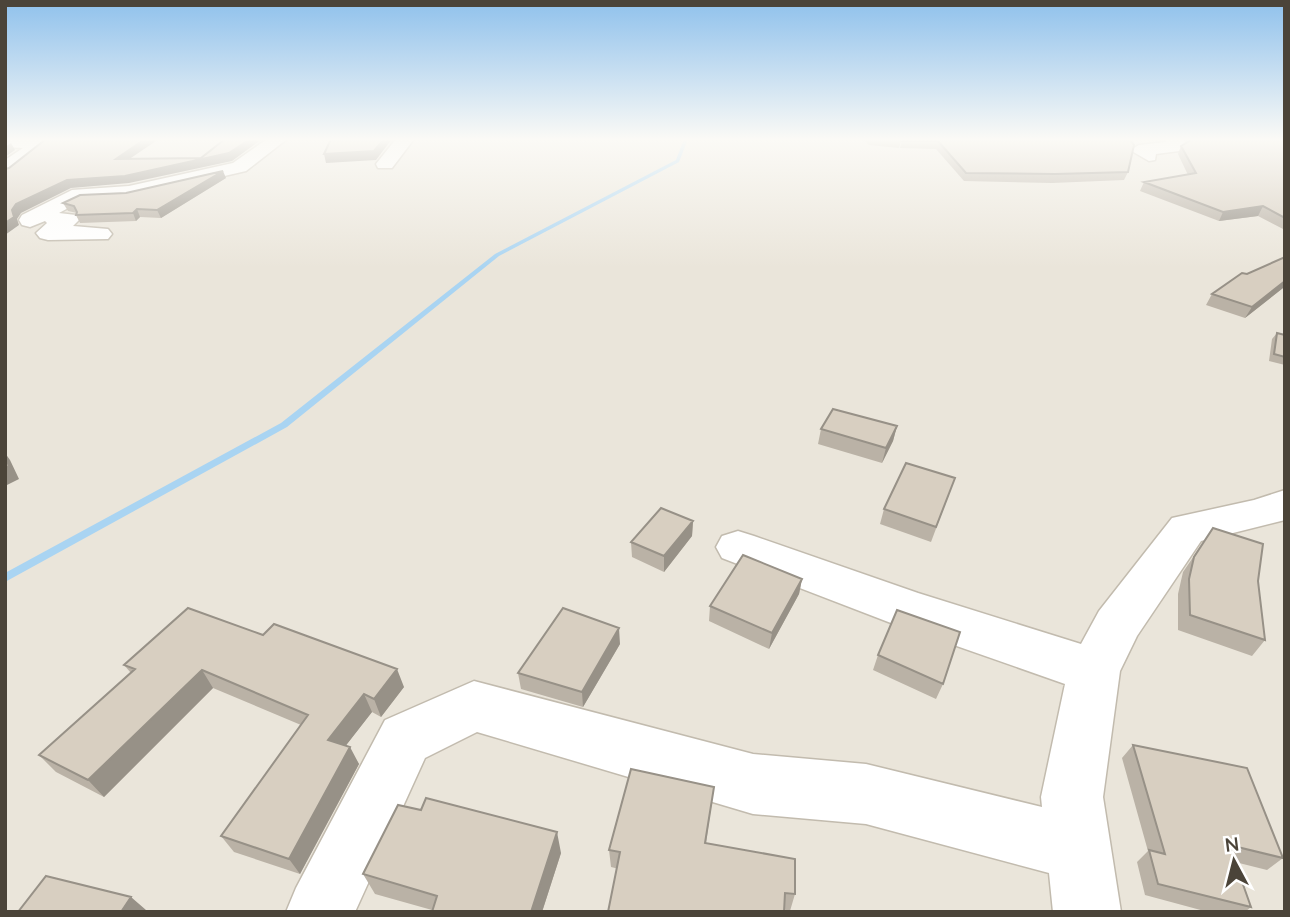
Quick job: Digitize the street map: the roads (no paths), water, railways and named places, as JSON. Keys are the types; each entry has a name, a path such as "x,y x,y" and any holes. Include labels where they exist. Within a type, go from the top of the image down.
{"street":[{"path":"30,220 79,194 152,188 178,182"},
{"path":"5,223 68,220 48,233 100,234"},
{"path":"1087,912 1072,797 1094,671 1117,625 1187,529 1262,513 1285,505"},
{"path":"737,547 908,609 1094,671"},
{"path":"320,912 405,739 474,706 753,784 866,794 1078,848"}],"waterway":[{"path":"5,578 284,425 497,255 638,182"}]}
